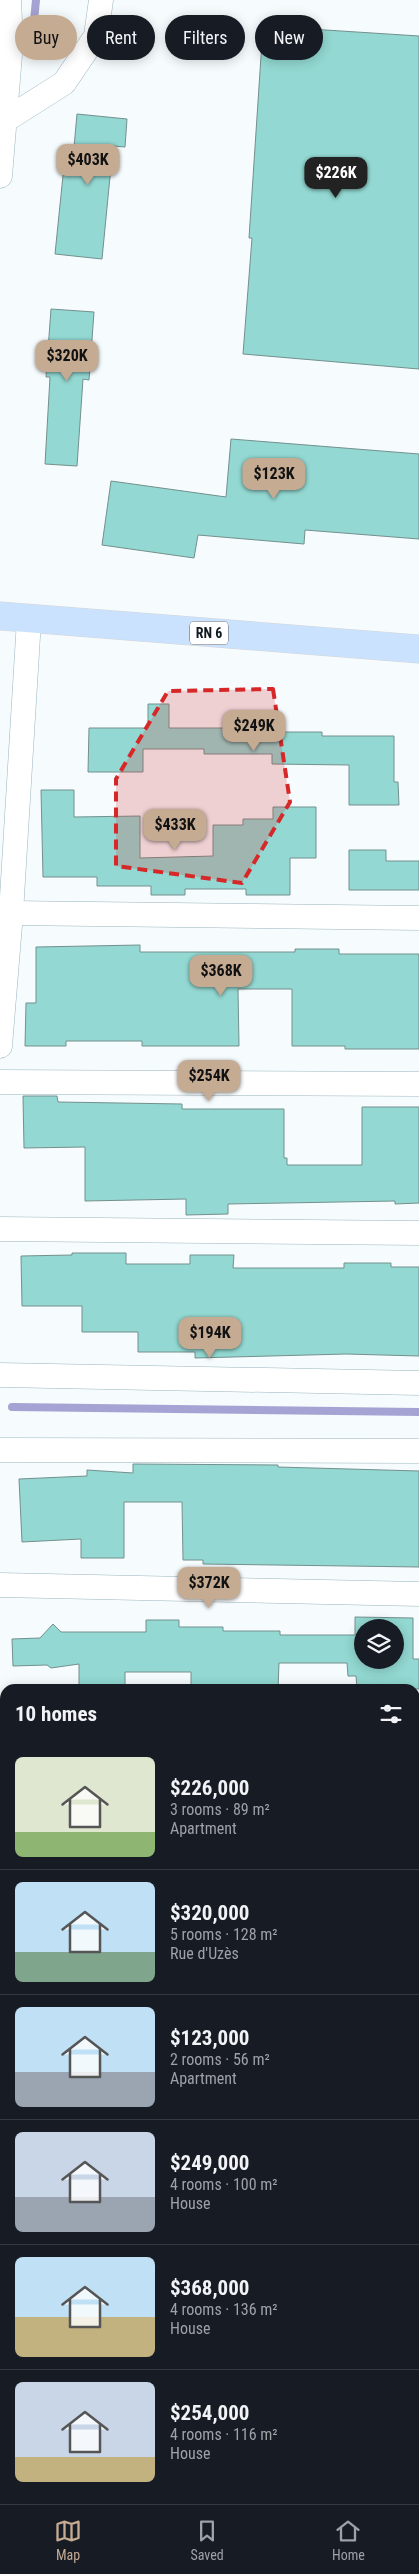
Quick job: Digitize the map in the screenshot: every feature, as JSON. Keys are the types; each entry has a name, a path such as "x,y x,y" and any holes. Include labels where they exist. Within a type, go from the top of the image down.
{"main road":[{"name":"RN 6","path":"0,616 29,620 419,649"}],"street":[{"path":"0,176 11,43 9,0"},
{"path":"4,121 64,83 96,36 101,0"},
{"path":"0,1046 11,914 29,620"},
{"path":"11,914 419,918"},
{"path":"0,1082 419,1084"},
{"path":"0,1229 419,1233"},
{"path":"0,1375 419,1383"},
{"path":"0,1450 419,1451"},
{"path":"0,1585 419,1594"}],"highlighted area":[{"path":"273,689 290,802 242,883 116,866 116,779 168,691"}],"building":[{"path":"323,30 419,36 419,369 243,354 252,238 249,238 261,60 323,60"},
{"path":"77,114 127,119 125,147 113,146 102,259 55,254 66,146 74,147"},
{"path":"51,309 94,312 89,380 83,379 77,466 45,464 50,377 46,377"},
{"path":"231,439 419,454 419,539 305,530 304,544 198,535 194,558 102,545 111,481 226,497"},
{"path":"148,704 169,704 169,728 242,728 241,732 322,732 322,736 394,736 394,782 398,782 399,805 349,805 349,765 272,764 272,754 204,754 204,749 143,749 143,772 88,772 89,728 148,728"},
{"path":"41,790 74,790 74,817 140,816 140,858 213,856 213,825 243,825 243,819 273,819 273,807 316,807 316,858 290,858 290,895 246,895 246,889 185,889 185,895 151,895 151,886 97,886 97,877 43,877"},
{"path":"349,850 386,850 386,861 419,861 419,890 349,890"},
{"path":"140,945 140,952 295,952 295,949 339,949 339,954 419,954 419,1049 345,1049 345,1046 292,1046 292,989 238,989 239,1046 142,1046 142,1041 66,1041 66,1046 25,1046 26,1003 36,1003 36,947"},
{"path":"23,1096 57,1096 58,1102 182,1104 182,1109 284,1109 284,1158 287,1158 287,1165 362,1165 362,1107 419,1107 419,1203 395,1204 395,1201 228,1204 228,1214 186,1215 186,1199 85,1201 85,1147 24,1148"},
{"path":"72,1253 126,1253 126,1264 190,1264 190,1255 234,1255 233,1268 344,1268 344,1263 391,1263 391,1267 419,1267 419,1356 346,1354 195,1358 195,1352 138,1352 138,1332 82,1332 82,1306 22,1306 21,1256 72,1255"},
{"path":"133,1464 278,1465 278,1467 419,1471 419,1567 203,1564 203,1560 183,1560 182,1502 124,1502 124,1558 81,1558 81,1539 22,1542 19,1479 87,1476 87,1470 133,1473"},
{"path":"355,1617 413,1618 413,1659 419,1659 419,1684 357,1684 356,1676 348,1676 347,1663 279,1663 278,1684 191,1684 191,1672 125,1672 125,1684 79,1684 79,1664 51,1668 47,1665 13,1666 12,1639 40,1638 53,1624 61,1632 146,1632 146,1620 179,1620 179,1627 223,1627 223,1631 280,1631 280,1635 354,1635 354,1669 404,1669 404,1619 355,1619"}],"waterway":[{"path":"35,15 36,0"},
{"path":"12,1407 419,1412"}]}
